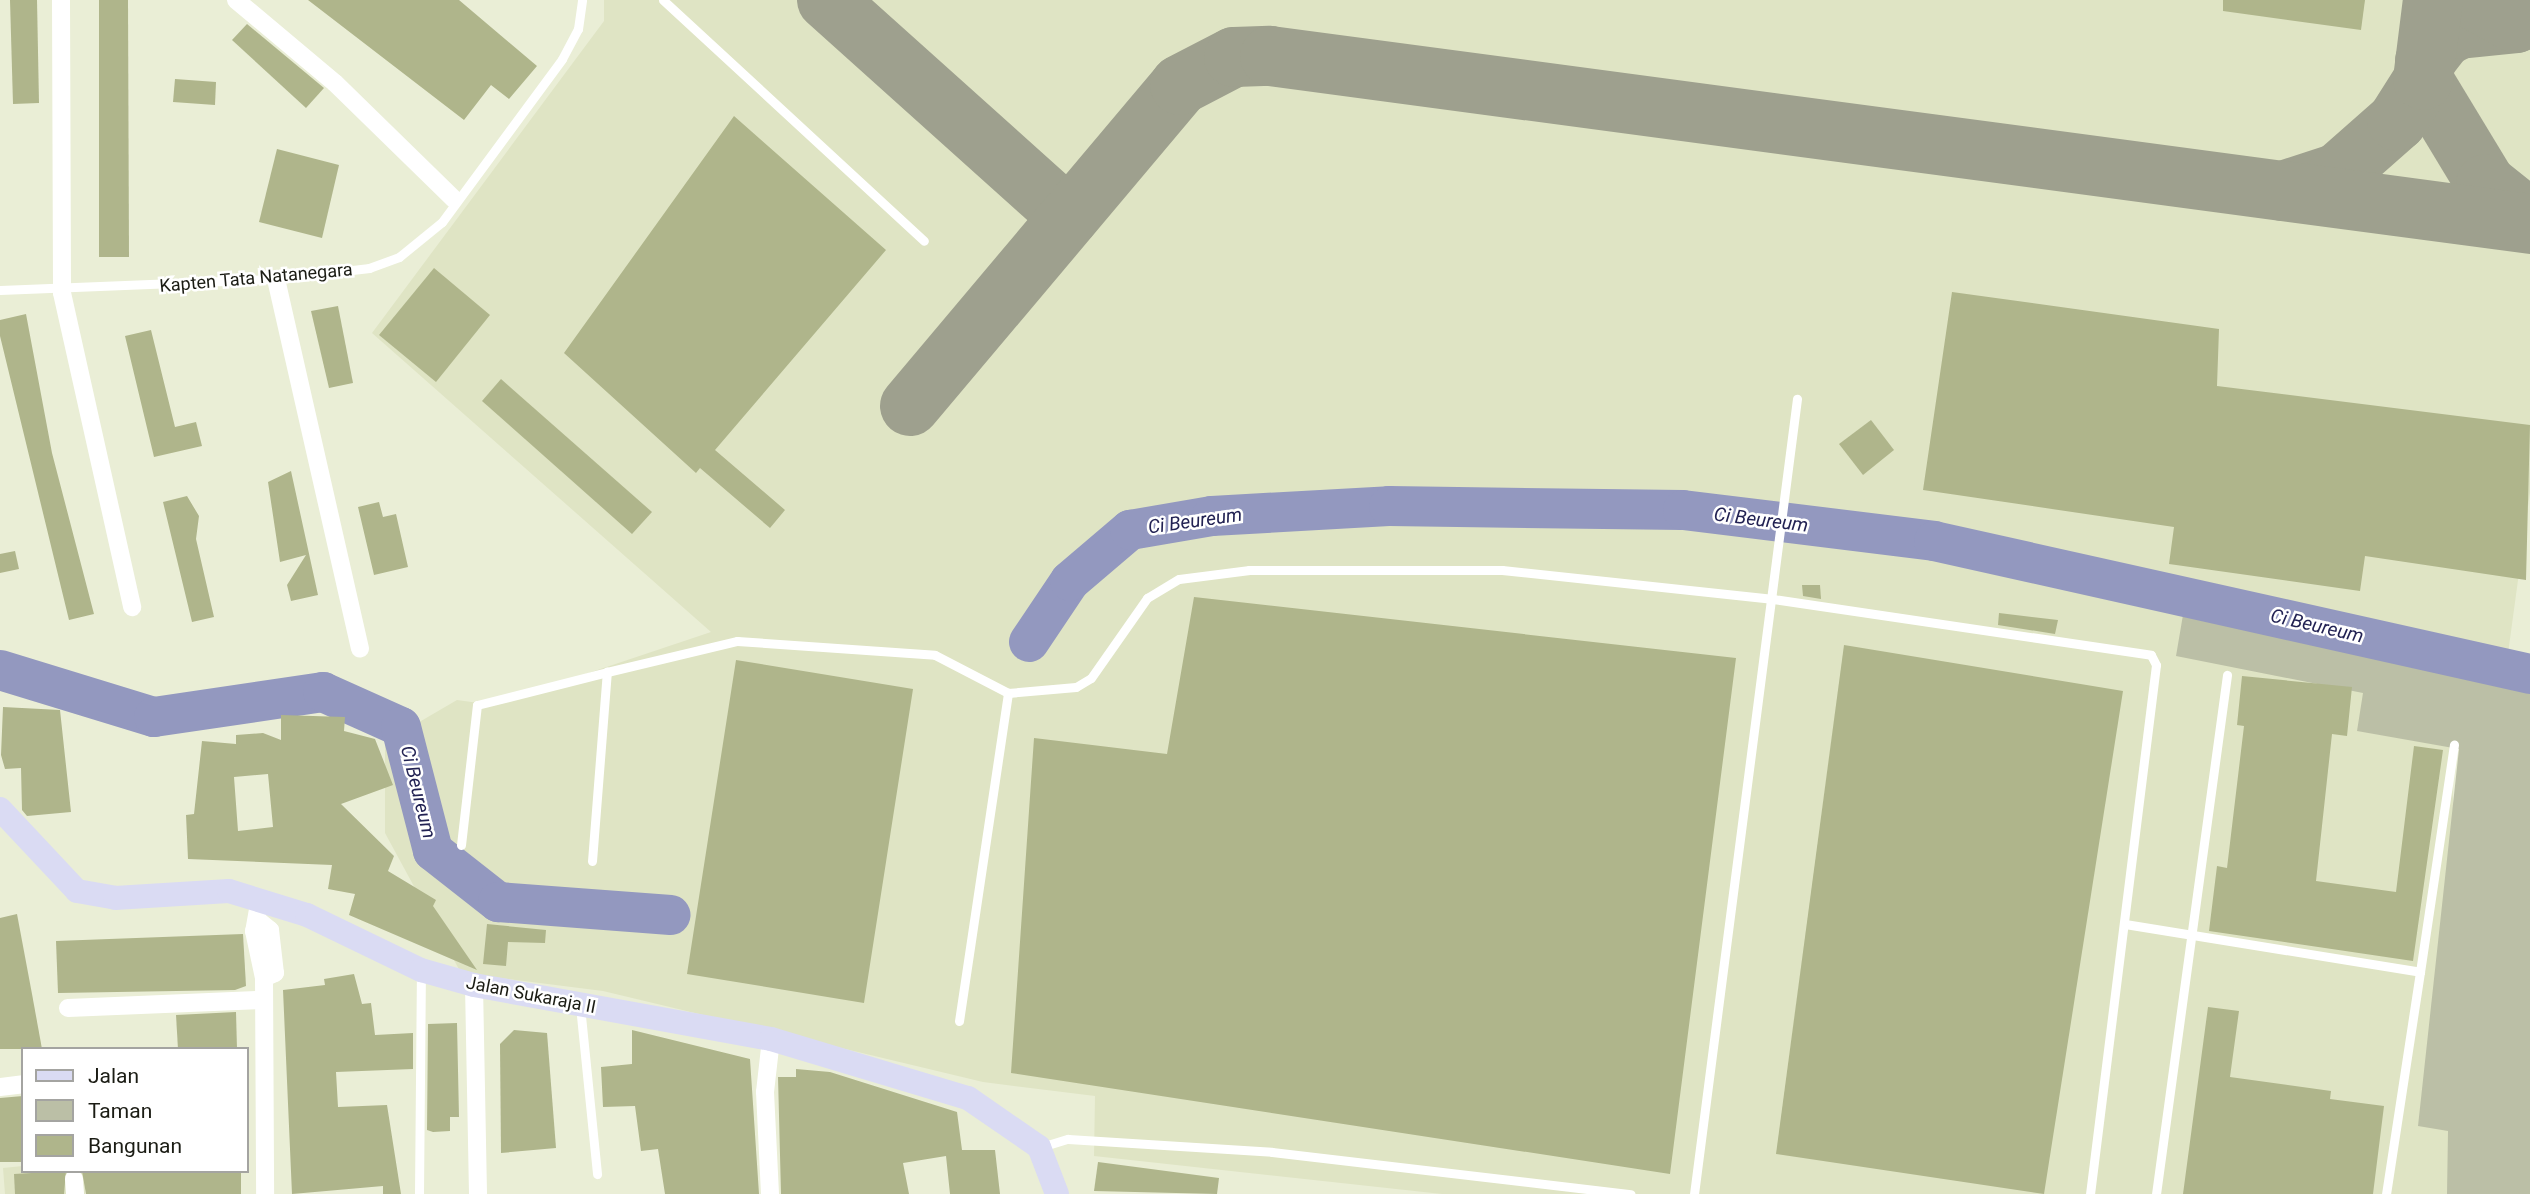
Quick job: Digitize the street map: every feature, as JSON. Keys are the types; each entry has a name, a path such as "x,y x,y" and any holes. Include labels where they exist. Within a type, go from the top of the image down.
{"main road":[{"name":"Jalan Sukaraja II","path":"0,809 77,891 115,898 229,891 260,910 421,970 474,985 771,1040 968,1098 1039,1147"},
{"path":"1039,1147 1057,1194"}],"street":[{"path":"61,0 62,292 132,607"},
{"path":"236,0 335,83 454,199"},
{"path":"276,279 360,649"},
{"path":"260,910 270,930 275,973 264,978 262,1000 265,1194"},
{"path":"474,985 478,1194"},
{"path":"68,1007 262,1000"},
{"path":"770,1194 765,1092 771,1040"},
{"path":"0,1087 21,1084"}],"lane":[{"name":"Kapten Tata Natanegara","path":"0,290 62,292 276,279 369,268 399,257 442,222 454,199 562,58 578,29 582,0"},
{"path":"663,0 925,241"},
{"path":"1694,1194 1780,553 1797,399"},
{"path":"461,845 477,705 737,641 935,655 1008,693 1076,687 1105,662 1156,590 1179,579 1238,571 1502,570 1773,599 2151,655 2156,666 2090,1194"},
{"path":"592,861 607,672"},
{"path":"2157,1194 2227,675"},
{"path":"959,1021 1008,693"},
{"path":"2386,1194 2454,745"},
{"path":"2125,924 2420,972"},
{"path":"419,1194 421,970"},
{"path":"580,1004 597,1174"},
{"path":"1039,1147 1068,1139 1272,1152 1631,1194"}],"shaded area":[{"path":"604,0 2530,0 2530,492 2501,705 2449,700 2469,1194 1442,1194 1094,1156 1095,1096 983,1082 603,991 461,973 385,833 385,742 457,700 493,705 711,632 372,333 604,21"},
{"path":"21,1166 21,1173 84,1173 85,1194 5,1194 3,1168"}],"green space":[{"path":"2120,589 2333,622 2384,640 2435,640 2530,685 2530,1194 2447,1194 2448,1131 2418,1126 2459,749 2357,731 2363,693 2176,656 2184,609 2118,596"}],"building":[{"path":"10,0 37,0 39,103 13,104"},
{"path":"99,0 128,0 129,257 99,257"},
{"path":"308,0 459,0 537,66 509,99 491,85 464,120"},
{"path":"2223,0 2365,0 2361,30 2223,11"},
{"path":"247,24 324,88 306,108 232,40"},
{"path":"175,79 216,82 215,105 173,102"},
{"path":"734,116 886,250 715,450 785,510 770,528 700,468 696,473 564,353"},
{"path":"277,149 339,165 322,238 259,222"},
{"path":"434,268 490,315 436,382 379,335"},
{"path":"1952,292 2219,329 2217,386 2530,425 2526,580 2365,556 2360,591 2169,564 2174,527 1923,490"},
{"path":"338,306 353,383 329,388 311,311"},
{"path":"26,314 52,453 94,614 69,620 0,336 0,320"},
{"path":"151,330 175,427 196,422 202,446 154,457 125,336"},
{"path":"501,379 652,512 632,534 482,401"},
{"path":"1871,420 1894,450 1863,475 1839,444"},
{"path":"291,471 318,595 291,601 287,585 306,555 280,562 268,482"},
{"path":"187,496 199,516 196,539 214,617 192,622 163,502"},
{"path":"379,502 383,517 396,514 408,567 374,575 358,507"},
{"path":"15,551 19,569 0,573 0,554"},
{"path":"1802,585 1820,585 1821,599 1803,596"},
{"path":"1194,597 1736,658 1670,1174 1011,1073 1034,738 1167,754"},
{"path":"1999,613 2058,620 2055,634 1998,625"},
{"path":"1844,645 2123,691 2044,1194 1776,1154"},
{"path":"736,660 913,689 864,1003 687,974"},
{"path":"2242,676 2352,687 2347,736 2332,734 2316,881 2396,892 2414,746 2443,750 2413,961 2209,931 2217,866 2227,868 2244,726 2237,725"},
{"path":"3,707 60,710 71,812 27,816 22,810 21,768 5,769 1,755"},
{"path":"281,715 345,717 344,731 375,739 393,785 341,804 394,856 388,871 436,900 433,906 477,970 349,915 355,894 328,889 332,865 188,859 186,815 194,814 202,741 236,744 236,735 263,733 281,740","holes":["268,774 273,827 238,831 234,777"]},
{"path":"17,914 42,1047 0,1049 0,918"},
{"path":"487,924 546,930 545,943 508,942 506,966 483,964"},
{"path":"243,934 246,986 235,990 58,993 56,941"},
{"path":"354,974 362,1004 371,1003 375,1035 413,1033 413,1069 336,1072 338,1107 387,1105 401,1194 383,1194 383,1186 292,1194 283,990 325,985 324,979"},
{"path":"2208,1007 2239,1011 2230,1077 2331,1091 2330,1099 2384,1106 2373,1194 2183,1194"},
{"path":"236,1012 237,1047 178,1047 176,1015"},
{"path":"457,1023 459,1117 450,1117 450,1131 433,1132 427,1130 428,1024"},
{"path":"514,1030 547,1033 556,1148 501,1153 500,1044"},
{"path":"632,1030 750,1059 759,1194 665,1194 658,1149 641,1151 635,1106 603,1107 601,1067 632,1064"},
{"path":"796,1069 830,1072 957,1112 962,1150 995,1150 1000,1194 950,1194 946,1156 903,1163 909,1194 781,1194 778,1077 796,1077"},
{"path":"21,1096 21,1162 0,1162 0,1098"},
{"path":"1098,1162 1219,1178 1217,1194 1094,1191"},
{"path":"66,1173 64,1194 15,1194 14,1174"},
{"path":"82,1173 241,1173 241,1194 86,1194"}],"waterway":[{"name":"Ci Beureum","path":"1029,642 1070,581 1130,530 1212,516 1389,506 1683,510 1934,541 2530,674"},
{"name":"Ci Beureum","path":"0,670 154,717 323,692 401,727 433,851 498,902 671,915"}],"taxiway":[{"path":"827,0 1069,217"},
{"path":"2283,191 2338,173 2397,121 2423,80 2433,0"},
{"path":"2425,61 2444,37 2459,29 2516,23 2474,0"},
{"path":"910,406 1180,85 1234,57 1270,56 2530,224"},
{"path":"2423,80 2486,184 2530,219"}]}
